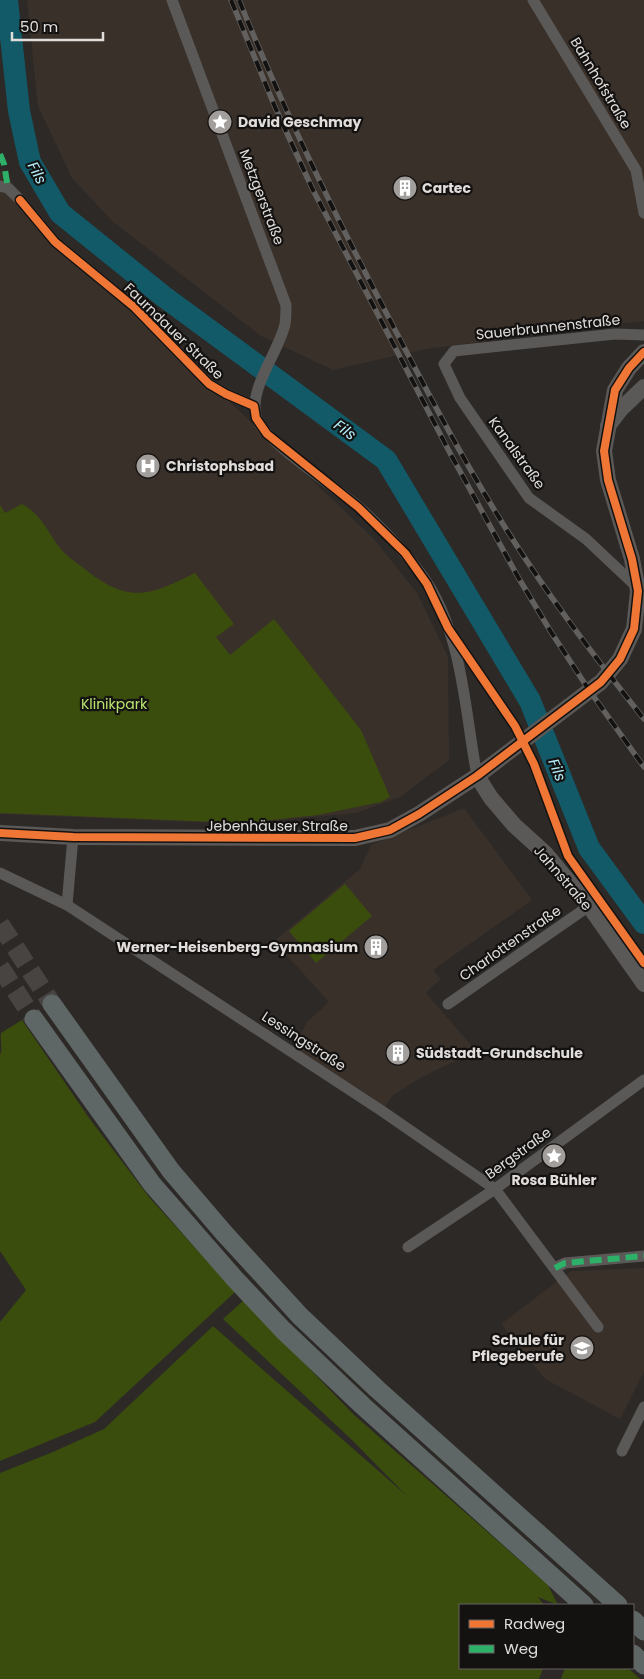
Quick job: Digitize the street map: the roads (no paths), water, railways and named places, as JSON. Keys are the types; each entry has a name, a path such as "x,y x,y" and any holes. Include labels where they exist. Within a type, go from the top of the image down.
{"highway":[{"path":"52,1004 171,1171 252,1265 300,1316 377,1389 617,1604"},
{"path":"34,1019 152,1184 235,1279 283,1330 363,1406 550,1572 583,1604"},
{"path":"634,1621 644,1631"},
{"path":"634,1655 644,1665"}],"main road":[{"name":"Jebenhäuser Straße","path":"0,833 73,837 355,838 390,830 419,814 477,776 520,744 601,682 620,659 634,629 638,610 638,591 632,559 608,480 604,451 615,390 629,368 644,352"},
{"path":"607,428 641,392"},
{"name":"Jahnstraße","path":"477,776 497,805 514,825 546,854 589,906 644,984"}],"street":[{"name":"Metzgerstraße","path":"172,0 286,305 285,323 259,388 254,406"},
{"name":"Bahnhofstraße","path":"533,0 640,168 644,214"},
{"name":"Faurndauer Straße","path":"0,186 8,188 20,200 55,242 134,307 209,384 226,394 254,406"},
{"name":"Sauerbrunnenstraße","path":"454,351 614,334 644,335"},
{"name":"Kanalstraße","path":"454,351 444,364 460,398 529,498 586,539 644,594"},
{"path":"254,406 256,418 268,434 358,506 405,553 427,584 440,607 456,652 477,776"},
{"path":"68,905 73,837"},
{"name":"Lessingstraße","path":"0,873 68,905 382,1111 495,1189 598,1326"},
{"name":"Charlottenstraße","path":"448,1004 589,906"},
{"name":"Bergstraße","path":"408,1247 495,1189 644,1080"},
{"path":"555,1268 565,1263 644,1256"},
{"path":"622,1451 644,1407"}],"waterway":[{"name":"Fils","path":"7,0 19,111 30,162 60,213 163,296 386,460 530,701 589,848 644,923"}],"tunnel":[{"path":"0,924 52,1004"},
{"path":"0,967 34,1019"}],"railway":[{"path":"231,0 275,107 312,188 450,453 518,577 551,632 589,690 644,767"},
{"path":"239,0 289,115 342,227 455,442 486,497 553,599 588,648 644,719"}],"place":[{"name":"David Geschmay","path":"220,122"},
{"name":"Cartec","path":"405,188"},
{"name":"Christophsbad","path":"148,466"},
{"name":"Werner-Heisenberg-Gymnasium","path":"376,947"},
{"name":"Südstadt-Grundschule","path":"398,1053"},
{"name":"Rosa Bühler","path":"554,1156"},
{"name":"Schule für Pflegeberufe","path":"582,1348"}],"park label":[{"name":"Klinikpark","path":"114,704"}]}
